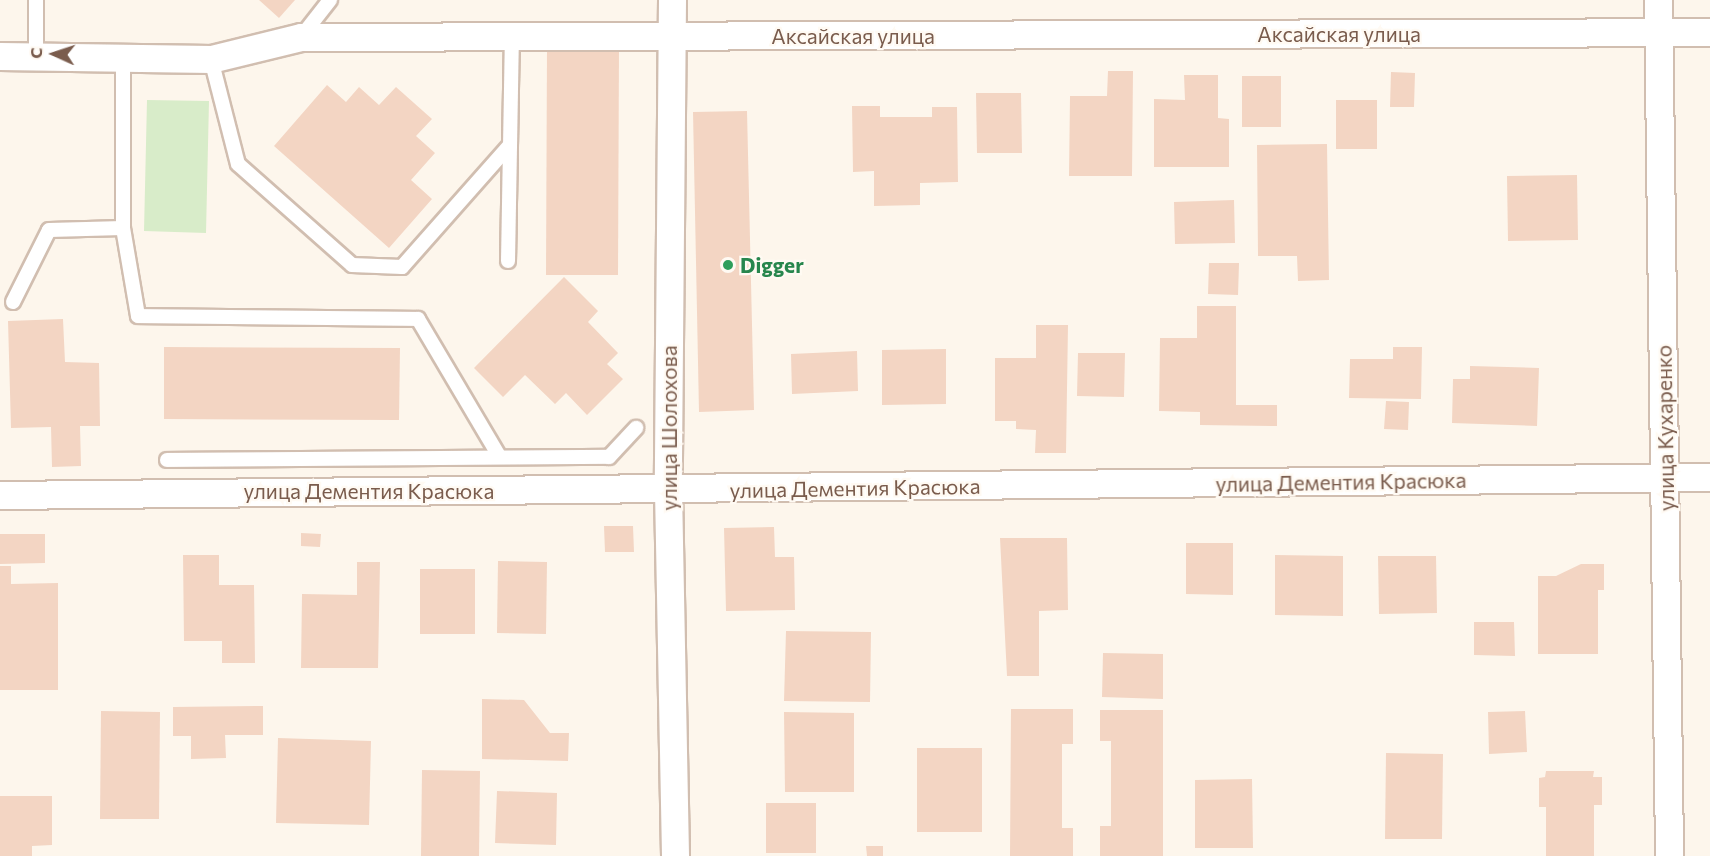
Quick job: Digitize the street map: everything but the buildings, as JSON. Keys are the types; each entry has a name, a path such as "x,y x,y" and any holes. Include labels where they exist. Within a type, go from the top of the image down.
{"street":[{"name":"улица Шолохова","path":"672,0 668,490 675,856"},
{"name":"улица Кухаренко","path":"1658,0 1666,478 1669,856"},
{"name":"Аксайская улица","path":"0,56 211,59 301,37 1710,32"},
{"name":"улица Дементия Красюка","path":"0,495 668,490 1710,477"}],"lane":[{"path":"36,0 36,56"},
{"path":"301,37 330,0"},
{"path":"508,261 512,35"},
{"path":"123,58 123,228 138,316 418,319 499,456"},
{"path":"211,59 238,164 352,265 402,267 510,145"},
{"path":"13,302 49,230 123,228"},
{"path":"167,460 609,457 636,428"}],"green space":[{"path":"147,100 209,101 206,233 144,231"}],"place":[{"name":"Digger","path":"728,265"}]}
